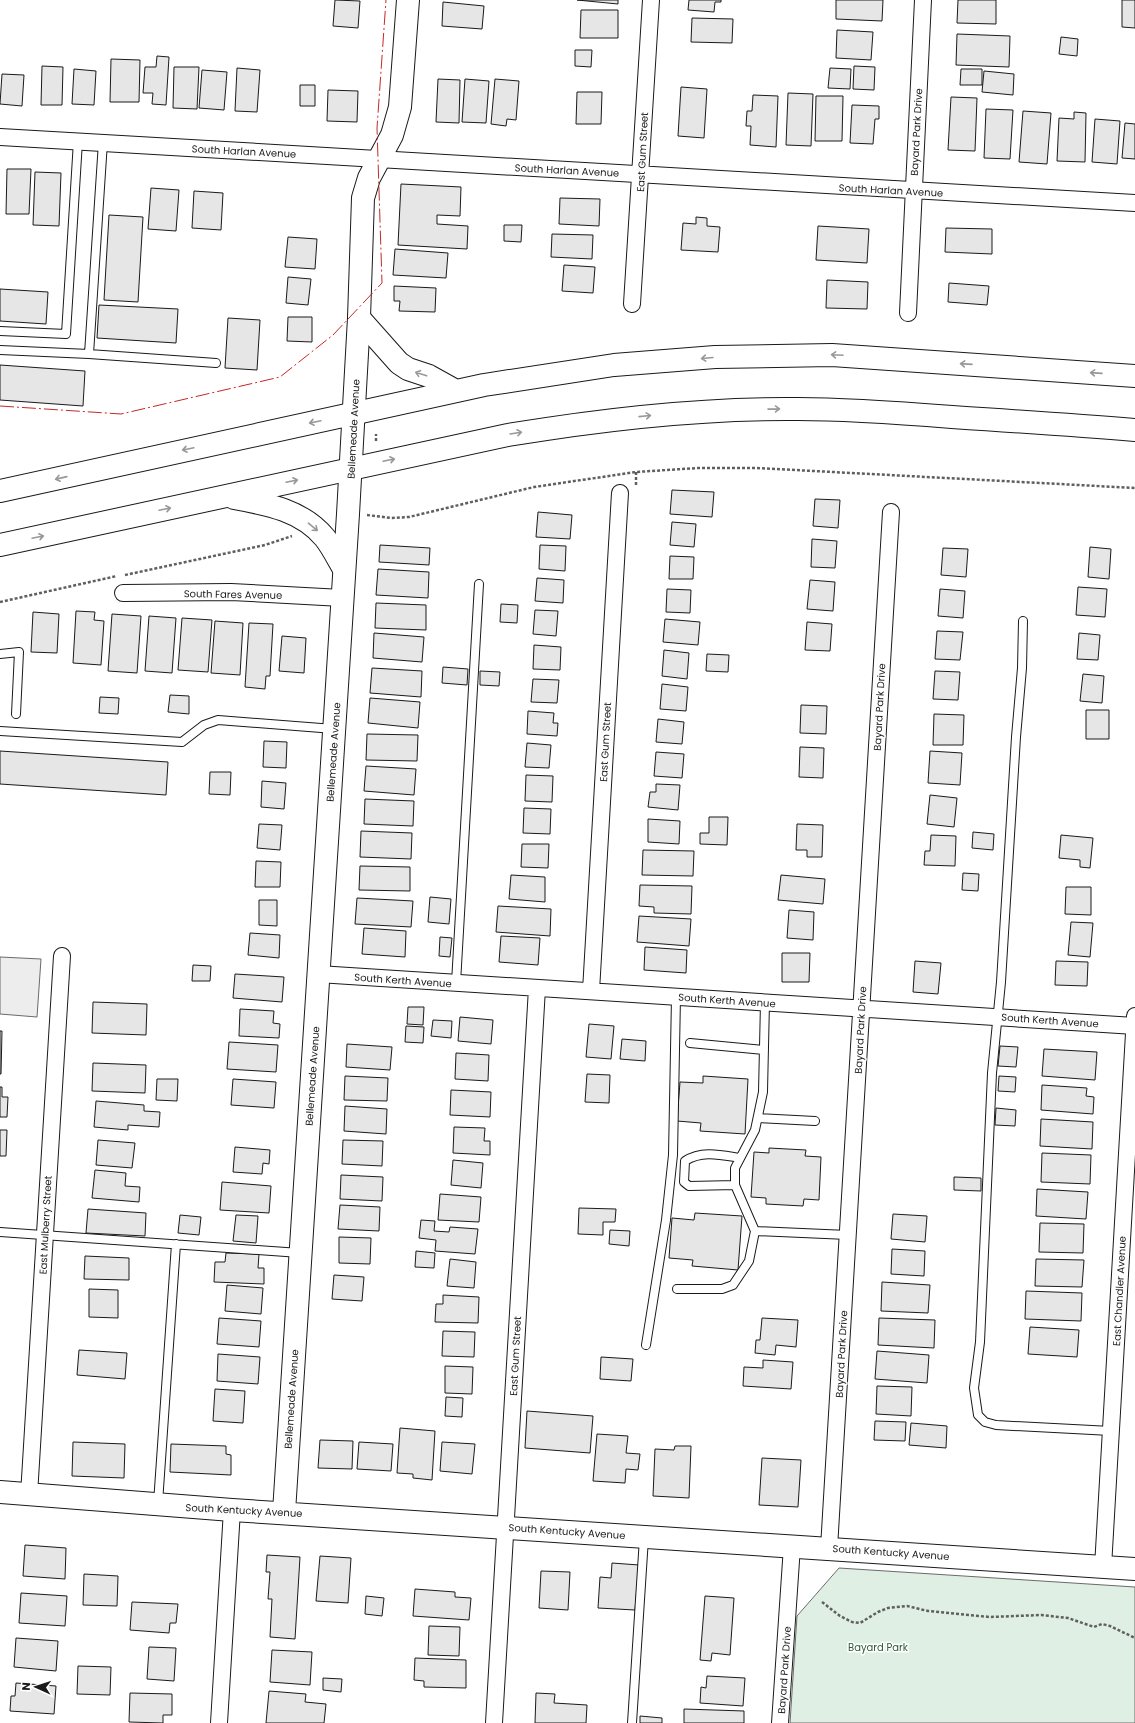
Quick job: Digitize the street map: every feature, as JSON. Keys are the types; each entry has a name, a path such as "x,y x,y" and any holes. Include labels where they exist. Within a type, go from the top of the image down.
{"main road":[{"name":"Bellemeade Avenue","path":"284,1512 344,569 359,318 364,198 369,178 392,135 400,107 408,0"},
{"path":"359,318 399,363 408,369 429,376 456,391"},
{"path":"0,491 456,391 529,377 614,365 716,357 832,355 1135,376"},
{"path":"0,545 508,435 553,427 656,415 728,410 866,410 1135,430"},
{"path":"225,496 278,507 298,515 311,524 322,535 344,569"},
{"name":"South Kentucky Avenue","path":"0,1492 232,1510 284,1512 1135,1569"}],"street":[{"name":"East Gum Street","path":"632,304 651,0"},
{"name":"Bayard Park Drive","path":"908,313 912,191 923,0"},
{"name":"South Harlan Avenue","path":"0,136 1135,203"},
{"name":"East Gum Street","path":"591,991 620,493"},
{"name":"Bayard Park Drive","path":"829,1548 891,512"},
{"name":"South Fares Avenue","path":"123,593 231,592 342,598"},
{"name":"East Mulberry Street","path":"29,1494 62,956"},
{"name":"South Kerth Avenue","path":"318,974 998,1017 1135,1022"},
{"name":"East Gum Street","path":"494,1723 537,988"},
{"name":"East Chandler Avenue","path":"1103,1567 1135,1022"},
{"path":"219,1723 232,1510"},
{"name":"Bayard Park Drive","path":"780,1723 792,1546"}],"lane":[{"path":"0,331 66,334 78,141"},
{"path":"89,354 103,142"},
{"path":"0,350 89,354 216,363"},
{"path":"456,983 479,584"},
{"path":"1023,621 1022,668 1016,737 1002,982 992,1073 983,1238 980,1342 974,1388 978,1414 985,1422 996,1424 1111,1431"},
{"path":"0,654 19,652 16,714"},
{"path":"0,732 182,742 204,725 218,720 334,729"},
{"path":"646,1345 666,1220 673,1155 676,997"},
{"path":"677,1289 722,1290 733,1285 749,1261 755,1231 735,1184 735,1168 755,1130 763,1092 764,1002"},
{"path":"690,1043 764,1050"},
{"path":"758,1118 815,1122"},
{"path":"735,1184 690,1186 684,1182 683,1175 685,1161 693,1156 709,1154 740,1158"},
{"path":"755,1231 848,1235"},
{"path":"0,1232 301,1253"},
{"path":"158,1504 176,1244"},
{"path":"632,1723 644,1536"}],"path":[{"path":"376,434 376,441"},
{"path":"370,515 391,518 409,517 534,487 602,476 667,469 757,468 1135,488"},
{"path":"0,602 265,544 296,535"},
{"path":"822,1602 840,1616 852,1622 860,1622 888,1608 907,1606 928,1611 990,1617 1041,1615 1068,1618 1094,1627 1102,1624 1110,1626 1135,1638"}],"green space":[{"name":"Bayard Park","path":"839,1568 1135,1587 1135,1723 790,1723 797,1616"}],"shaded area":[{"path":"0,957 41,959 37,1017 0,1014"}],"building":[{"path":"335,0 360,1 358,28 333,26"},
{"path":"577,0 618,0 618,4"},
{"path":"689,0 721,0 721,2 715,2 714,12 688,10"},
{"path":"836,0 883,0 882,21 836,19"},
{"path":"958,0 996,0 996,24 957,23"},
{"path":"1122,0 1135,0 1135,28 1122,27"},
{"path":"443,2 484,6 482,29 442,26"},
{"path":"581,10 618,10 618,38 580,38"},
{"path":"692,18 733,19 732,43 691,42"},
{"path":"837,30 873,32 871,60 836,58"},
{"path":"957,34 1010,36 1009,67 956,65"},
{"path":"1061,37 1078,39 1077,56 1059,54"},
{"path":"575,50 592,50 591,67 575,66"},
{"path":"157,56 169,57 166,105 152,104 153,93 143,93 145,67 156,67"},
{"path":"111,59 140,60 139,102 110,102"},
{"path":"42,66 63,67 62,105 41,105"},
{"path":"854,66 875,67 874,90 853,89"},
{"path":"174,67 199,67 197,109 173,108"},
{"path":"237,68 260,70 257,112 235,111"},
{"path":"830,68 851,69 850,89 828,88"},
{"path":"74,69 96,71 94,105 72,104"},
{"path":"961,69 982,69 982,85 960,85"},
{"path":"202,70 227,72 224,110 199,108"},
{"path":"984,71 1014,74 1013,95 982,92"},
{"path":"2,74 24,75 22,106 0,104"},
{"path":"438,79 460,80 459,123 436,122"},
{"path":"465,79 489,81 486,123 462,122"},
{"path":"495,79 519,81 516,120 507,119 506,126 491,124"},
{"path":"300,85 315,85 315,106 300,106"},
{"path":"681,87 707,89 704,138 678,136"},
{"path":"328,90 358,91 357,122 327,121"},
{"path":"577,92 602,92 601,124 576,124"},
{"path":"788,93 813,94 811,146 786,145"},
{"path":"753,95 778,96 776,147 750,145 751,126 746,126 747,111 752,111"},
{"path":"816,96 843,96 842,141 815,141"},
{"path":"951,97 977,98 975,151 948,150"},
{"path":"852,105 879,106 879,119 875,119 873,144 850,143"},
{"path":"986,109 1013,110 1010,159 984,158"},
{"path":"1023,111 1051,113 1047,164 1019,162"},
{"path":"1074,112 1086,113 1085,162 1057,161 1059,118 1074,119"},
{"path":"1095,119 1120,121 1117,164 1092,162"},
{"path":"1125,123 1135,124 1135,159 1122,158"},
{"path":"7,169 31,169 29,214 6,214"},
{"path":"35,172 61,173 59,226 33,225"},
{"path":"401,184 461,187 460,216 437,215 437,224 468,226 467,249 398,245"},
{"path":"151,188 179,190 176,231 148,229"},
{"path":"194,191 223,193 221,230 192,228"},
{"path":"560,198 600,199 599,226 559,224"},
{"path":"109,215 143,217 138,302 104,300"},
{"path":"696,217 707,218 707,226 720,227 718,252 681,250 683,223 696,224"},
{"path":"504,225 522,225 521,242 504,241"},
{"path":"818,226 869,229 867,263 816,260"},
{"path":"946,228 992,229 992,254 945,252"},
{"path":"552,234 593,235 592,259 551,257"},
{"path":"288,237 317,239 315,269 285,267"},
{"path":"395,249 448,253 446,278 393,275"},
{"path":"564,265 595,267 593,293 562,291"},
{"path":"288,277 311,279 308,305 286,303"},
{"path":"827,280 868,282 867,309 826,308"},
{"path":"949,283 989,286 987,305 948,302"},
{"path":"394,286 436,288 435,312 399,311 400,301 394,301"},
{"path":"0,289 48,292 46,324 0,321"},
{"path":"99,305 178,309 176,343 97,338"},
{"path":"288,317 312,317 312,342 287,341"},
{"path":"228,318 260,320 257,370 225,368"},
{"path":"0,365 85,371 83,406 0,400"},
{"path":"672,490 714,492 712,517 670,514"},
{"path":"815,499 840,500 838,528 813,526"},
{"path":"538,512 572,515 570,539 536,537"},
{"path":"672,522 696,524 694,547 670,545"},
{"path":"812,539 837,541 835,568 811,567"},
{"path":"380,545 430,548 429,565 379,562"},
{"path":"540,545 566,546 565,571 539,569"},
{"path":"1090,547 1111,549 1109,579 1088,577"},
{"path":"943,548 968,549 966,577 941,575"},
{"path":"670,556 694,557 693,579 669,579"},
{"path":"378,569 429,572 428,598 376,595"},
{"path":"537,578 564,580 563,603 535,601"},
{"path":"810,580 835,582 833,611 807,609"},
{"path":"1078,587 1107,589 1105,617 1076,615"},
{"path":"667,589 691,590 690,613 666,612"},
{"path":"940,589 965,591 963,618 938,616"},
{"path":"376,603 426,605 426,630 375,628"},
{"path":"501,604 518,605 517,623 500,622"},
{"path":"535,610 558,611 556,636 533,634"},
{"path":"76,611 95,612 94,620 104,621 101,665 73,663"},
{"path":"33,612 59,614 57,653 31,652"},
{"path":"112,614 141,616 137,673 108,671"},
{"path":"149,616 176,618 172,673 145,671"},
{"path":"182,618 212,620 208,672 178,670"},
{"path":"665,619 700,622 698,645 663,642"},
{"path":"215,621 243,623 240,675 211,673"},
{"path":"807,622 832,624 830,651 805,650"},
{"path":"249,623 273,624 270,676 266,676 265,689 245,687"},
{"path":"937,631 963,632 960,660 935,659"},
{"path":"374,633 424,637 422,662 373,658"},
{"path":"1079,633 1100,635 1098,660 1077,659"},
{"path":"282,636 306,638 304,673 279,671"},
{"path":"534,645 561,647 560,670 533,669"},
{"path":"664,650 689,653 687,679 662,676"},
{"path":"707,654 729,655 728,672 706,671"},
{"path":"443,667 468,669 467,685 442,683"},
{"path":"372,668 422,671 421,697 370,693"},
{"path":"480,671 500,672 499,686 480,685"},
{"path":"935,671 960,672 958,700 933,699"},
{"path":"1083,674 1104,676 1102,703 1080,701"},
{"path":"533,679 559,680 557,703 531,702"},
{"path":"662,684 688,687 686,711 660,709"},
{"path":"170,695 189,696 189,714 168,712"},
{"path":"100,697 119,698 118,714 99,713"},
{"path":"370,698 420,702 418,728 368,723"},
{"path":"801,705 827,706 826,734 800,733"},
{"path":"1086,710 1109,710 1109,739 1086,739"},
{"path":"528,711 554,713 553,723 558,723 557,736 527,734"},
{"path":"934,714 964,715 963,745 933,745"},
{"path":"658,719 684,722 682,744 656,742"},
{"path":"367,734 418,735 417,761 366,760"},
{"path":"264,741 287,742 286,768 263,767"},
{"path":"527,743 551,745 549,768 525,767"},
{"path":"800,747 824,748 823,778 799,777"},
{"path":"0,751 168,762 166,795 0,784"},
{"path":"930,751 962,753 960,785 928,783"},
{"path":"656,752 684,754 682,778 654,776"},
{"path":"366,766 416,769 414,795 364,791"},
{"path":"210,772 231,772 230,795 209,794"},
{"path":"526,775 553,776 552,802 525,801"},
{"path":"262,781 286,783 284,809 261,807"},
{"path":"656,784 680,785 678,810 648,807 650,792 656,792"},
{"path":"930,795 957,798 954,827 927,824"},
{"path":"365,799 414,801 413,826 364,824"},
{"path":"524,808 551,809 550,834 523,833"},
{"path":"709,817 728,817 727,845 700,844 700,833 709,833"},
{"path":"648,819 680,821 679,844 648,842"},
{"path":"259,824 282,825 280,850 257,848"},
{"path":"797,824 823,825 822,857 807,857 807,850 796,850"},
{"path":"361,831 412,833 411,859 360,857"},
{"path":"973,832 994,834 993,850 972,848"},
{"path":"931,835 956,836 955,866 924,865 925,851 930,851"},
{"path":"1061,835 1093,838 1090,868 1080,867 1080,860 1059,858"},
{"path":"522,844 549,844 548,868 521,867"},
{"path":"643,850 694,851 693,876 642,875"},
{"path":"256,861 281,862 280,887 255,887"},
{"path":"360,866 410,867 410,891 359,890"},
{"path":"963,873 979,874 978,891 962,890"},
{"path":"511,875 545,877 545,902 509,899"},
{"path":"781,875 825,879 823,904 778,900"},
{"path":"640,885 692,886 691,914 654,913 654,907 639,906"},
{"path":"1066,887 1091,887 1091,915 1065,914"},
{"path":"430,897 451,899 449,924 428,922"},
{"path":"357,898 413,901 411,927 355,924"},
{"path":"259,900 277,900 277,926 259,925"},
{"path":"498,906 551,909 550,936 496,932"},
{"path":"789,910 814,912 813,940 787,938"},
{"path":"639,916 691,919 689,946 637,942"},
{"path":"1071,922 1093,923 1090,957 1068,955"},
{"path":"364,928 406,931 405,957 362,954"},
{"path":"250,933 280,935 279,958 248,955"},
{"path":"501,936 540,938 538,965 499,962"},
{"path":"440,937 452,938 450,957 439,956"},
{"path":"645,947 687,950 686,973 644,970"},
{"path":"782,953 810,953 809,982 782,982"},
{"path":"915,961 941,963 938,994 913,992"},
{"path":"1056,961 1088,962 1087,986 1055,985"},
{"path":"193,965 211,966 210,981 192,981"},
{"path":"235,974 284,977 282,1002 233,998"},
{"path":"93,1002 147,1004 146,1035 92,1033"},
{"path":"408,1007 424,1007 423,1025 407,1024"},
{"path":"240,1009 274,1011 273,1023 280,1024 279,1038 239,1036"},
{"path":"460,1017 493,1020 491,1044 458,1041"},
{"path":"433,1020 452,1021 451,1038 431,1036"},
{"path":"589,1024 614,1026 611,1059 586,1057"},
{"path":"406,1026 424,1027 423,1043 405,1042"},
{"path":"0,1031 2,1031 1,1074 0,1074"},
{"path":"622,1039 646,1041 645,1061 620,1059"},
{"path":"229,1042 278,1045 276,1072 227,1069"},
{"path":"347,1044 392,1047 390,1070 346,1067"},
{"path":"1000,1046 1018,1047 1016,1067 998,1066"},
{"path":"1044,1049 1097,1052 1095,1080 1042,1076"},
{"path":"456,1053 489,1055 488,1081 455,1079"},
{"path":"93,1063 146,1065 145,1093 92,1091"},
{"path":"587,1074 610,1075 609,1103 585,1102"},
{"path":"345,1076 388,1078 387,1101 344,1100"},
{"path":"703,1076 748,1079 745,1134 700,1131 701,1123 677,1121 680,1082 703,1083"},
{"path":"999,1076 1016,1077 1015,1092 998,1091"},
{"path":"157,1079 178,1079 177,1101 156,1100"},
{"path":"233,1079 276,1082 274,1108 231,1105"},
{"path":"1042,1085 1087,1088 1086,1096 1094,1097 1093,1114 1041,1110"},
{"path":"0,1087 2,1087 2,1097 8,1097 7,1117 0,1117"},
{"path":"451,1090 491,1092 490,1117 450,1115"},
{"path":"96,1101 144,1105 144,1111 160,1112 159,1127 128,1125 128,1130 94,1127"},
{"path":"345,1106 387,1109 386,1134 344,1131"},
{"path":"996,1108 1016,1110 1015,1126 995,1125"},
{"path":"1041,1119 1093,1122 1092,1149 1040,1146"},
{"path":"454,1127 485,1128 484,1141 490,1141 490,1155 453,1153"},
{"path":"0,1130 7,1130 6,1156 0,1156"},
{"path":"98,1140 135,1143 132,1168 96,1165"},
{"path":"343,1140 383,1141 382,1166 342,1164"},
{"path":"235,1147 270,1150 269,1164 263,1163 262,1174 233,1172"},
{"path":"769,1148 806,1150 805,1156 821,1157 819,1200 804,1199 803,1206 766,1204 766,1198 751,1197 754,1152 769,1153"},
{"path":"1042,1153 1091,1155 1090,1184 1041,1182"},
{"path":"453,1160 483,1163 481,1188 451,1185"},
{"path":"95,1170 126,1173 125,1186 140,1187 139,1202 92,1198"},
{"path":"341,1175 383,1177 382,1201 340,1199"},
{"path":"954,1177 981,1178 981,1191 954,1190"},
{"path":"222,1182 271,1186 269,1213 220,1210"},
{"path":"1037,1189 1088,1192 1086,1219 1036,1216"},
{"path":"440,1194 481,1197 479,1222 438,1220"},
{"path":"340,1205 380,1207 379,1231 338,1229"},
{"path":"579,1208 616,1209 615,1222 603,1222 603,1235 578,1234"},
{"path":"88,1209 146,1213 145,1236 86,1233"},
{"path":"695,1213 742,1216 738,1270 692,1266 693,1260 669,1258 672,1218 694,1220"},
{"path":"893,1214 927,1216 925,1242 891,1239"},
{"path":"180,1215 201,1217 199,1235 178,1233"},
{"path":"236,1215 258,1216 256,1243 233,1241"},
{"path":"421,1220 435,1221 434,1231 449,1232 450,1227 478,1229 475,1254 435,1251 436,1240 419,1238"},
{"path":"1040,1223 1084,1224 1083,1253 1039,1252"},
{"path":"610,1230 630,1231 629,1246 609,1244"},
{"path":"339,1237 371,1238 370,1264 339,1263"},
{"path":"892,1249 925,1251 924,1276 891,1274"},
{"path":"416,1251 435,1253 434,1268 415,1267"},
{"path":"226,1253 259,1254 258,1268 264,1268 264,1284 214,1282 215,1262 225,1262"},
{"path":"85,1256 129,1258 129,1280 84,1279"},
{"path":"450,1259 476,1262 474,1288 447,1286"},
{"path":"1036,1259 1084,1260 1082,1287 1035,1286"},
{"path":"334,1275 364,1277 362,1301 332,1299"},
{"path":"882,1282 930,1285 928,1313 881,1311"},
{"path":"227,1285 263,1288 261,1314 225,1311"},
{"path":"89,1289 118,1290 118,1318 89,1317"},
{"path":"1026,1291 1082,1293 1081,1321 1025,1319"},
{"path":"443,1295 479,1297 478,1323 435,1322 436,1304 443,1304"},
{"path":"219,1318 261,1321 259,1347 217,1344"},
{"path":"762,1318 798,1320 796,1347 776,1345 775,1355 755,1353 756,1340 760,1340"},
{"path":"879,1318 935,1320 934,1348 878,1345"},
{"path":"1030,1327 1079,1330 1077,1357 1028,1354"},
{"path":"443,1331 475,1332 474,1357 442,1356"},
{"path":"79,1350 127,1353 125,1379 77,1375"},
{"path":"877,1351 929,1355 927,1383 875,1379"},
{"path":"218,1354 260,1357 258,1384 217,1381"},
{"path":"601,1357 633,1359 631,1381 600,1379"},
{"path":"763,1360 793,1362 791,1389 743,1386 744,1367 763,1368"},
{"path":"445,1366 473,1367 472,1394 445,1393"},
{"path":"877,1386 912,1387 911,1416 876,1414"},
{"path":"215,1389 245,1391 243,1423 213,1421"},
{"path":"446,1397 463,1398 462,1417 445,1416"},
{"path":"527,1411 593,1416 590,1453 525,1448"},
{"path":"875,1421 906,1422 905,1441 874,1440"},
{"path":"911,1423 947,1426 946,1448 909,1445"},
{"path":"400,1428 435,1431 432,1480 413,1478 413,1474 397,1473"},
{"path":"597,1434 628,1436 626,1453 640,1454 638,1470 626,1469 625,1483 593,1481"},
{"path":"320,1440 353,1441 352,1469 318,1468"},
{"path":"73,1442 125,1444 124,1478 72,1476"},
{"path":"359,1442 393,1444 391,1471 357,1469"},
{"path":"442,1442 475,1444 472,1474 440,1471"},
{"path":"171,1444 226,1446 226,1454 231,1455 231,1475 170,1472"},
{"path":"675,1446 691,1446 689,1498 653,1496 655,1449 674,1450"},
{"path":"762,1458 801,1460 798,1507 759,1505"},
{"path":"25,1545 66,1548 65,1579 23,1576"},
{"path":"267,1555 300,1557 295,1639 270,1637 272,1599 268,1599 270,1572 266,1572"},
{"path":"320,1556 351,1558 348,1603 316,1601"},
{"path":"612,1563 639,1565 635,1610 598,1608 600,1577 611,1578"},
{"path":"541,1571 570,1572 568,1610 539,1608"},
{"path":"84,1574 118,1576 117,1606 83,1605"},
{"path":"415,1589 455,1592 455,1597 471,1598 469,1620 413,1616"},
{"path":"21,1593 67,1596 65,1626 19,1623"},
{"path":"366,1596 384,1598 382,1616 365,1614"},
{"path":"705,1596 734,1598 730,1655 712,1653 711,1661 700,1660"},
{"path":"132,1602 178,1604 176,1623 170,1623 169,1633 130,1630"},
{"path":"429,1626 460,1627 459,1656 428,1655"},
{"path":"16,1638 58,1641 56,1671 14,1667"},
{"path":"149,1647 176,1648 174,1681 147,1679"},
{"path":"272,1650 312,1652 310,1685 270,1682"},
{"path":"415,1658 466,1660 466,1688 424,1687 424,1681 414,1680"},
{"path":"78,1666 111,1667 110,1695 77,1694"},
{"path":"707,1676 745,1678 743,1706 700,1703 701,1687 706,1688"},
{"path":"323,1678 342,1679 341,1692 323,1690"},
{"path":"16,1683 56,1686 54,1714 10,1711 11,1696 15,1696"},
{"path":"269,1691 306,1694 305,1702 326,1704 324,1723 266,1723"},
{"path":"130,1693 172,1694 172,1715 163,1715 163,1723 129,1722"},
{"path":"536,1693 555,1694 554,1703 587,1705 586,1723 535,1723"},
{"path":"684,1709 744,1711 744,1723 684,1723"},
{"path":"640,1716 662,1718 662,1723 640,1723"}],"power":[{"path":"0,406 121,414 280,377 333,335 382,283 377,128 386,0"}]}
